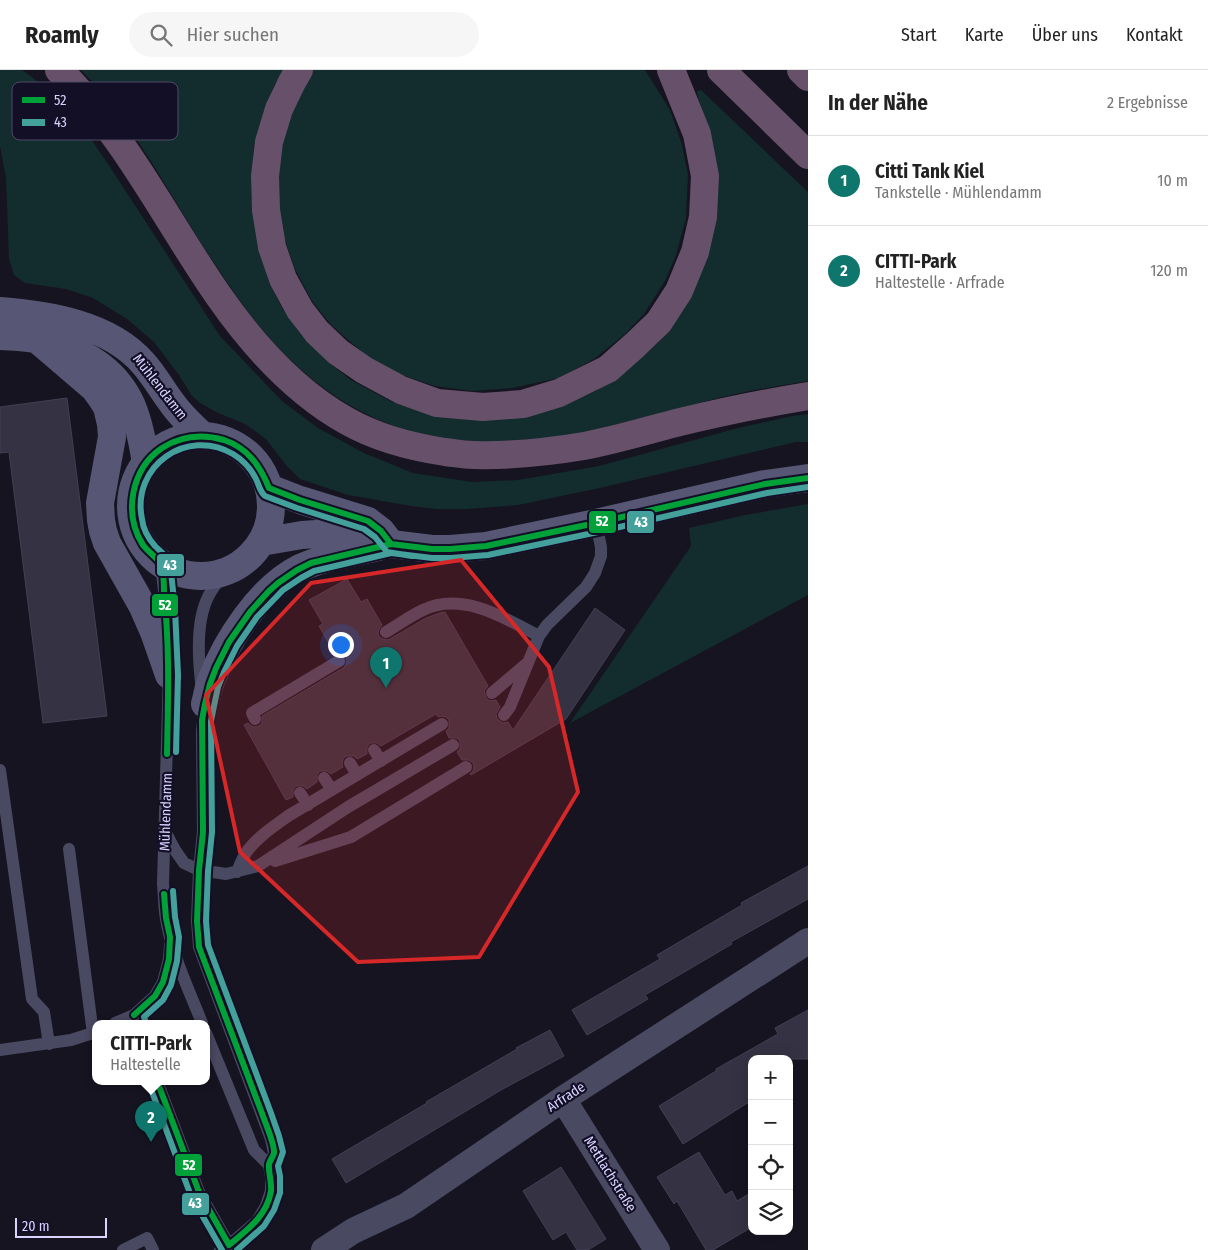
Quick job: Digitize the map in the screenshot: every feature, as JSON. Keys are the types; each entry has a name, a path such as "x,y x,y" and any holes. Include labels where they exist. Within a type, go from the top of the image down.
{"highway":[{"path":"60,70 71,82"},
{"path":"299,70 279,108 269,142 265,176 266,210 272,248 287,287 300,310 317,332 338,352 364,370 401,390 437,403 483,408 523,404 559,393 608,369 659,322 679,291 695,252 702,217 705,176 697,134 671,70"},
{"path":"721,70 808,155"},
{"path":"801,70 808,77"},
{"path":"117,140 219,297 248,335 280,370 315,400 348,422 384,438 424,449 471,455 508,455 541,452 587,445 752,405 808,396"}],"street":[{"name":"Mühlendamm","path":"0,311 29,313 71,321 119,342 143,362 183,418 203,436"},
{"path":"0,336 38,340 66,348 99,364 113,376 122,386 130,401 146,463"},
{"path":"38,340 94,388 107,407 112,437 100,503 100,520 107,543 154,632 170,675"},
{"name":"Mühlendamm","path":"203,436 228,442 250,456 264,476 269,488 271,502 267,530 261,542 246,560 226,572 199,576 186,575 173,570 161,564 151,555 142,544 136,531 131,503 138,475 146,463 171,443 203,436"},
{"path":"261,542 302,535 328,534 432,549 468,548 502,543 596,523 765,484 808,478"},
{"path":"269,488 300,500 368,521 380,530 391,544"},
{"path":"205,704 216,668 229,642 250,612 274,587 297,570 311,563 391,544"},
{"name":"Arfrade","path":"324,1250 353,1231 406,1206 562,1099 808,941"},
{"name":"Mettlachstraße","path":"562,1099 657,1250"}],"lane":[{"path":"504,715 510,707 540,636 547,625 586,587 595,573 601,556 596,523"},
{"name":"Mühlendamm","path":"161,564 167,618 170,675 164,884 166,918 181,970 201,1020"},
{"name":"Mühlendamm","path":"225,1247 257,1221 266,1206 271,1191 269,1165 274,1153 271,1139 199,947 197,921 203,832 202,720 205,704 201,674 200,624 208,597 214,586 226,572"},
{"path":"386,632 400,628 439,604 464,604 493,612 540,636"},
{"path":"255,719 252,713 278,701 327,673 339,661"},
{"path":"492,693 529,662"},
{"path":"237,872 248,850 271,828 357,775 377,755 432,725"},
{"path":"258,866 348,807 453,745"},
{"path":"350,763 357,775"},
{"path":"165,830 184,863 199,870 226,874 237,872 352,837 466,767"},
{"path":"0,770 32,999 44,1012 49,1044"},
{"path":"324,778 332,790"},
{"path":"300,792 308,805"},
{"path":"69,850 92,1020"},
{"path":"135,1019 155,996 163,982 169,959 170,937"},
{"path":"0,1050 72,1040 92,1034"},
{"path":"210,1043 254,1150 269,1165"},
{"path":"159,1085 199,1192 225,1247"},
{"path":"123,1250 147,1238 152,1250"}],"highlighted area":[{"path":"461,560 549,667 578,792 479,957 358,962 240,852 206,695 311,583"}],"green space":[{"path":"0,70 22,70 38,82 12,82 12,140 92,140 220,336 282,401 318,428 364,453 413,473 472,482 518,480 599,466 738,428 808,414 808,442 796,442 600,488 518,505 467,509 436,509 348,495 300,479 286,465 266,439 245,424 218,413 192,396 154,342 127,319 93,298 66,289 25,283 14,275 9,259 6,178 0,146"},
{"path":"81,70 284,70 274,86 264,111 254,145 251,183 253,214 261,257 270,285 281,306 299,332 328,362 351,380 392,402 424,412 563,405 596,391 658,343 687,297 709,136 697,94 697,91 701,90 808,192 808,381 722,397 583,432 525,440 491,442 442,438 410,431 380,420 352,406 301,370 258,324 218,268 137,140 178,140 178,82 92,82"},
{"path":"311,70 645,70 670,110 682,145 688,175 686,218 676,255 665,281 644,314 625,334 594,359 559,378 512,388 472,391 435,386 396,373 366,355 332,326 312,301 295,269 282,232 277,200 279,161 290,115"},
{"path":"808,504 808,595 570,723 691,546 689,528 745,515"}],"building":[{"path":"67,398 107,716 43,723 9,452 0,453 0,407"},
{"path":"347,579 361,602 367,599 382,625 378,633 379,637 383,639 390,639 426,618 445,612 488,686 484,691 486,698 490,701 496,700 500,707 496,714 497,719 503,723 508,722 513,730 595,608 625,630 566,719 471,775 474,767 473,763 469,760 462,760 457,752 460,749 460,741 457,738 449,738 446,731 449,728 449,720 446,717 438,717 436,714 381,746 377,743 370,743 367,747 367,754 357,759 354,756 346,756 343,759 343,767 331,774 327,771 320,771 317,775 317,782 307,789 303,786 296,786 293,790 293,797 286,800 244,725 248,723 254,727 259,726 262,723 262,716 346,665 346,656 339,653 335,654 319,626 323,624 309,600"},
{"path":"808,866 808,899 731,942 732,944 645,995 648,999 587,1035 572,1010 660,959 657,955 742,905 741,903"},
{"path":"808,1010 808,1059 793,1059 793,1055 748,1055 748,1103 683,1144 659,1106 716,1071 716,1069 778,1034 775,1028"},
{"path":"550,1030 564,1056 501,1090 346,1183 332,1159 516,1048"},
{"path":"699,1152 725,1195 732,1191 737,1201 748,1194 748,1229 713,1250 706,1250 677,1201 674,1204 657,1177"},
{"path":"561,1167 606,1239 588,1250 577,1250 566,1232 553,1240 523,1191"}],"transit line":[{"name":"52","path":"167,754 168,655 163,571 160,563 143,545 137,533 133,520 132,506 137,480 151,457 169,444 192,437 224,440 240,448 252,459 262,472 269,488 300,500 368,521 381,531 391,544"},
{"name":"43","path":"176,752 178,675 175,609 170,563 152,543 146,533 141,500 145,483 154,468 166,456 181,449 198,445 215,447 233,454 249,468 265,496 364,529 375,537 387,552 412,556"},
{"name":"52","path":"229,1245 255,1222 269,1200 271,1191 269,1164 274,1154 274,1149 199,947 197,921 203,832 202,720 210,684 216,668 229,642 250,612 278,583 311,563 391,544 432,549 486,546 765,484 808,478"},
{"name":"43","path":"237,1250 264,1226 274,1210 280,1193 278,1166 283,1152 271,1113 208,945 206,921 212,832 211,721 218,687 224,672 237,646 257,617 283,590 314,571 391,553 432,558 488,555 767,493 808,487"},
{"name":"43","path":"145,1020 144,1017 163,1000 171,985 177,961 179,937 173,891"},
{"name":"52","path":"134,1015 155,996 163,982 169,959 170,937 164,894"},
{"name":"43","path":"149,1085 191,1196 222,1250"},
{"name":"52","path":"159,1085 199,1192 229,1245"}],"place":[{"name":"Citti Tank Kiel","path":"386,688"},
{"name":"CITTI-Park","path":"151,1142"}]}
